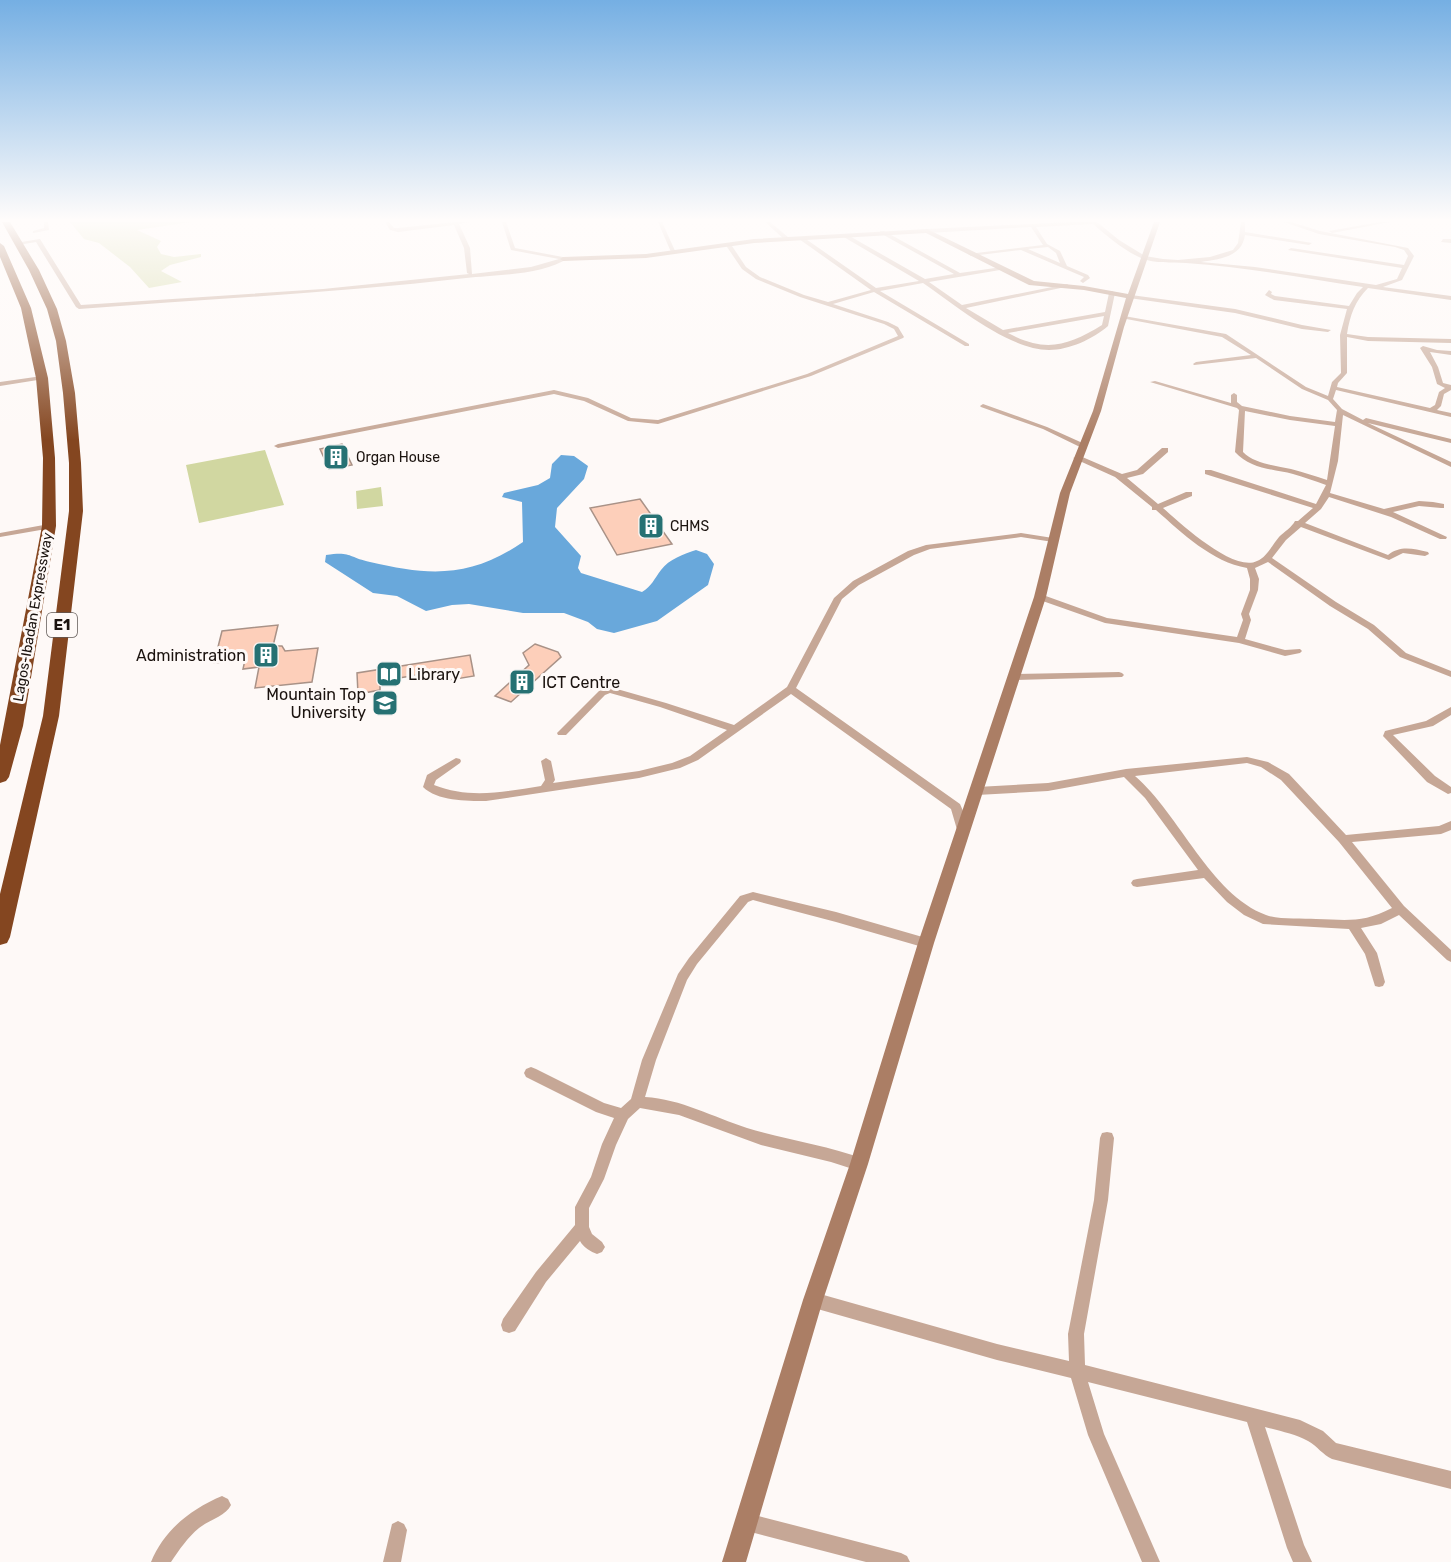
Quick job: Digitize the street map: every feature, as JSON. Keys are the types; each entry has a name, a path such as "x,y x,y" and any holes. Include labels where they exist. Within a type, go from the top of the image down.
{"highway":[{"name":"Lagos-Ibadan Expressway","path":"0,777 14,726 49,526 49,458 42,378 26,308 21,295"},
{"name":"Lagos-Ibadan Expressway","path":"0,937 51,716 76,511 70,405 61,341 46,295"}],"street":[{"path":"72,295 79,307 240,295"},
{"path":"99,305 195,295"},
{"path":"278,446 554,392 596,403 630,420 658,422 809,375 901,337 896,328 886,323 804,295"},
{"path":"828,304 859,295"},
{"path":"883,295 967,345"},
{"path":"943,295 1003,332 1032,345 1048,347 1076,342 1105,326 1112,295"},
{"path":"960,307 1025,295"},
{"path":"1121,295 1235,311 1302,327 1329,330"},
{"path":"1268,295 1274,298 1352,308"},
{"path":"1330,399 1335,382 1344,373 1343,335 1359,295"},
{"path":"1430,295 1451,298"},
{"path":"734,1562 813,1300 859,1164 926,943 1015,677 1040,597 1053,540 1080,452 1097,411 1131,297"},
{"path":"1003,332 1109,313"},
{"path":"1124,318 1222,334 1304,388 1330,399 1340,410 1351,417 1451,465"},
{"path":"1343,335 1368,339 1451,341"},
{"path":"1413,340 1425,350 1436,367 1440,384 1451,387 1441,393 1438,406 1431,411"},
{"path":"1425,350 1451,353"},
{"path":"1196,364 1258,356"},
{"path":"0,384 42,378"},
{"path":"1153,382 1242,409 1298,420 1338,424"},
{"path":"1334,388 1451,415"},
{"path":"1234,395 1234,403 1242,409"},
{"path":"983,406 1045,428 1120,477 1182,530 1237,563 1250,566 1269,559 1273,549 1318,507 1327,494 1340,410"},
{"path":"1242,409 1239,452 1241,456 1330,484"},
{"path":"1351,417 1451,441"},
{"path":"1120,477 1140,472 1165,450"},
{"path":"1208,472 1318,507"},
{"path":"1155,508 1189,494"},
{"path":"1327,494 1383,511 1443,537"},
{"path":"1383,511 1398,509 1418,501 1441,506"},
{"path":"1298,524 1389,558 1404,549 1425,554"},
{"path":"0,536 49,526"},
{"path":"456,761 431,778 428,787 443,794 479,799 544,789 570,782 663,770 694,759 791,689 838,598 847,589 911,553 962,542 1021,535 1053,540"},
{"path":"1269,559 1333,604 1371,627 1403,655 1451,674"},
{"path":"1240,640 1246,620 1245,614 1251,604 1256,586 1255,576 1250,566"},
{"path":"1040,597 1105,620 1240,640 1285,653 1297,651"},
{"path":"1015,677 1119,675"},
{"path":"791,689 956,807 962,820 962,832"},
{"path":"562,734 602,693 610,690 735,729"},
{"path":"1450,792 1431,779 1388,736 1389,733 1401,729 1437,722 1451,710"},
{"path":"977,791 1048,787 1126,773 1247,760 1264,764 1285,777 1343,839 1400,909 1451,957"},
{"path":"544,789 550,780 546,761"},
{"path":"1126,773 1149,794 1207,873 1231,898 1256,917 1267,921 1352,925 1377,921 1400,909"},
{"path":"1343,839 1441,830 1451,825"},
{"path":"1137,883 1207,873"},
{"path":"597,1247 587,1239 582,1227 582,1207 597,1179 623,1115 636,1102 649,1060 682,978 693,961 744,899 753,896 926,943"},
{"path":"1352,925 1371,953 1379,982"},
{"path":"531,1073 601,1108 623,1115"},
{"path":"636,1102 657,1102 689,1110 747,1134 833,1154 859,1164"},
{"path":"1107,1138 1101,1200 1076,1334 1077,1372 1096,1435 1151,1562"},
{"path":"509,1325 541,1277 582,1227"},
{"path":"813,1300 1077,1372 1300,1428 1317,1437 1332,1450 1451,1480"},
{"path":"1253,1415 1296,1548 1303,1562"},
{"path":"160,1562 181,1530 205,1512 222,1505"},
{"path":"747,1522 901,1562"},
{"path":"392,1562 398,1530"}],"green space":[{"path":"265,450 284,505 199,523 186,465"},
{"path":"381,487 383,506 357,509 356,491"}],"water":[{"path":"561,455 574,456 588,466 584,479 557,508 555,527 581,556 578,568 581,573 642,592 651,585 668,563 696,550 707,554 714,564 708,585 657,621 614,633 597,629 588,622 564,613 523,613 469,604 426,611 397,596 373,593 325,562 326,555 340,554 392,567 449,571 467,568 504,554 523,542 522,502 502,497 504,493 538,485 550,478 552,464"}],"building":[{"name":"Organ House","path":"342,444 352,465 329,469 320,449"},
{"name":"CHMS","path":"640,499 672,544 617,555 590,508"},
{"name":"Administration","path":"278,625 273,646 282,646 285,651 318,648 312,682 255,688 259,667 243,669 245,660 214,663 222,631"},
{"name":"ICT Centre","path":"535,644 558,652 561,657 511,702 495,696 529,665 523,653"},
{"name":"Library","path":"470,655 474,676 450,680 449,670 380,681 380,690 358,694 357,673"}],"place":[{"name":"Organ House","path":"336,457"},
{"name":"CHMS","path":"651,526"},
{"name":"Administration","path":"266,655"},
{"name":"Library","path":"389,674"},
{"name":"ICT Centre","path":"522,682"},
{"name":"Mountain Top University","path":"385,703"}]}
